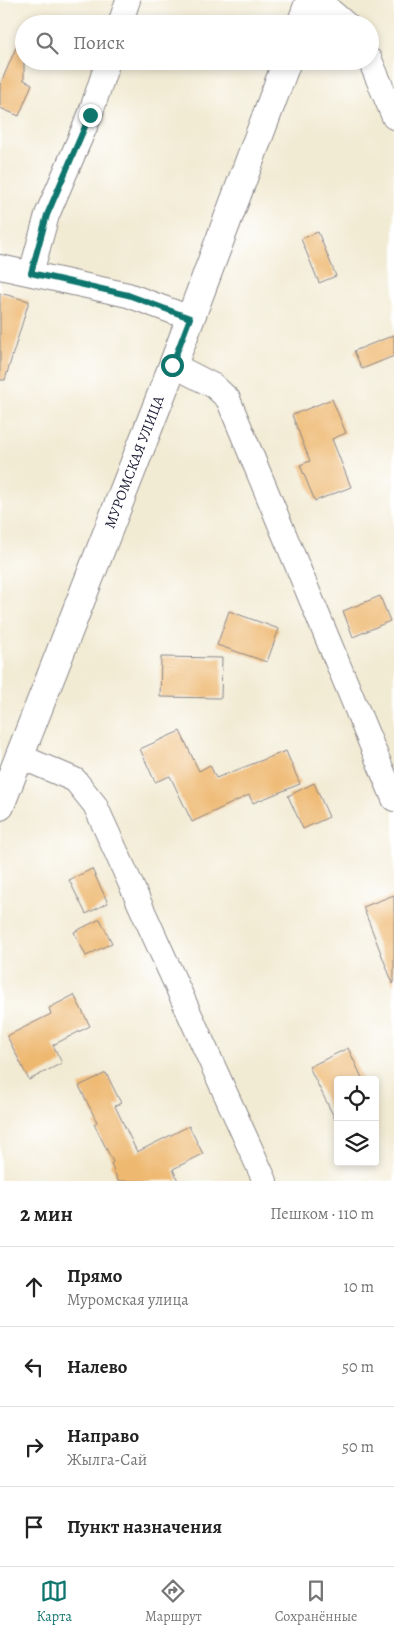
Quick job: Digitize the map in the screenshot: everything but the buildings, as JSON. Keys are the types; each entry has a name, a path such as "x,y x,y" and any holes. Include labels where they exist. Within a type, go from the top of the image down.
{"street":[{"path":"123,15 128,0"},
{"path":"304,15 310,0"},
{"path":"318,0 336,15"},
{"path":"31,273 47,215 90,115 105,70"},
{"name":"МУРОМСКАЯ УЛИЦА","path":"0,806 172,365 284,70"},
{"path":"374,70 394,117"},
{"path":"0,267 128,295 190,318"},
{"path":"172,365 214,386 228,399 394,799"},
{"path":"19,756 75,780 95,805 265,1181"}],"route":[{"path":"90,115 47,215 31,273 128,295 190,318 172,365"}]}
